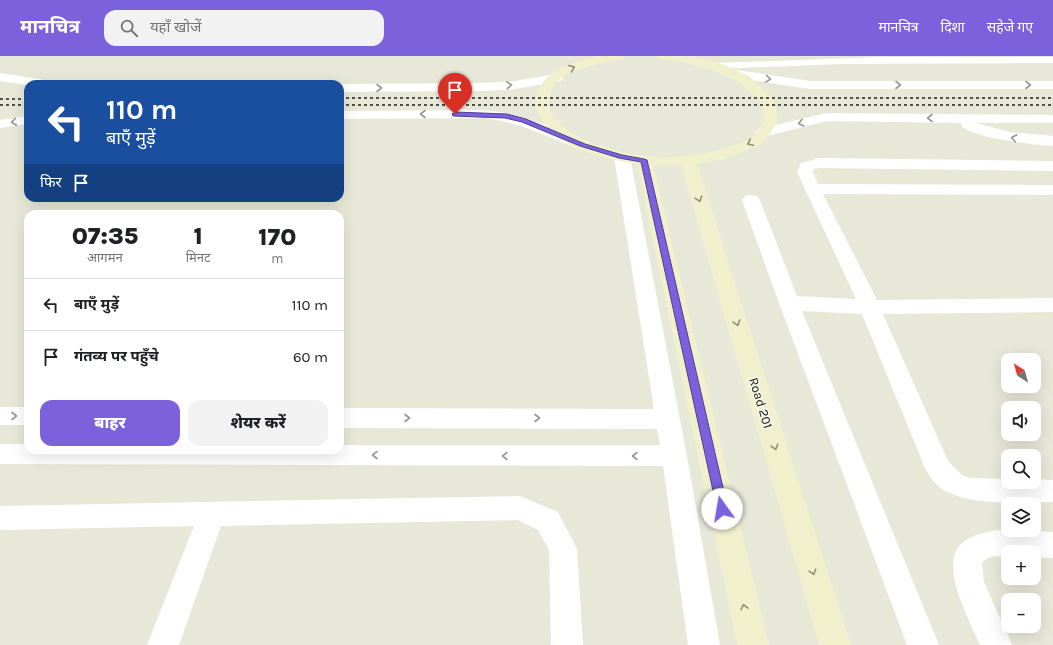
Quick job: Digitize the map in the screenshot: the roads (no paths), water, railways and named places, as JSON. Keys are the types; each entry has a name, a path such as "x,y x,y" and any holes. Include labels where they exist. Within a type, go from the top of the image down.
{"main road":[{"path":"617,56 598,59 567,69 548,84 541,105 554,128 582,145 633,159 688,161 726,154 756,141 771,121 766,100 744,79 715,66 682,58 663,56"},
{"path":"633,159 753,645"},
{"name":"Road 201","path":"688,161 835,645"}],"street":[{"path":"730,73 810,85 1053,85"},
{"path":"0,77 24,81"},
{"path":"344,88 485,87 515,85 556,78"},
{"path":"344,115 484,114 505,116 524,121 582,145"},
{"path":"763,132 827,117 1053,119"},
{"path":"949,118 983,130 1017,139 1053,141"},
{"path":"0,124 24,121"},
{"path":"633,159 667,419 704,645"},
{"path":"1053,166 819,162 807,166 805,172 870,306 938,468 953,483 970,489 1053,491"},
{"path":"812,188 1053,190"},
{"path":"751,200 789,303 923,645"},
{"path":"789,303 870,306 1053,305"},
{"path":"0,416 24,416"},
{"path":"344,418 667,419"},
{"path":"0,454 674,456"},
{"path":"0,518 520,508 548,521 563,549 566,645"},
{"path":"164,645 212,514"},
{"path":"996,645 969,583 967,559 976,549 996,543 1053,545"}],"lane":[{"path":"715,66 777,62 880,60 1053,60"}],"railway":[{"path":"344,98 1053,98"},
{"path":"0,99 24,99"},
{"path":"0,105 24,105"},
{"path":"344,105 1053,105"}]}
